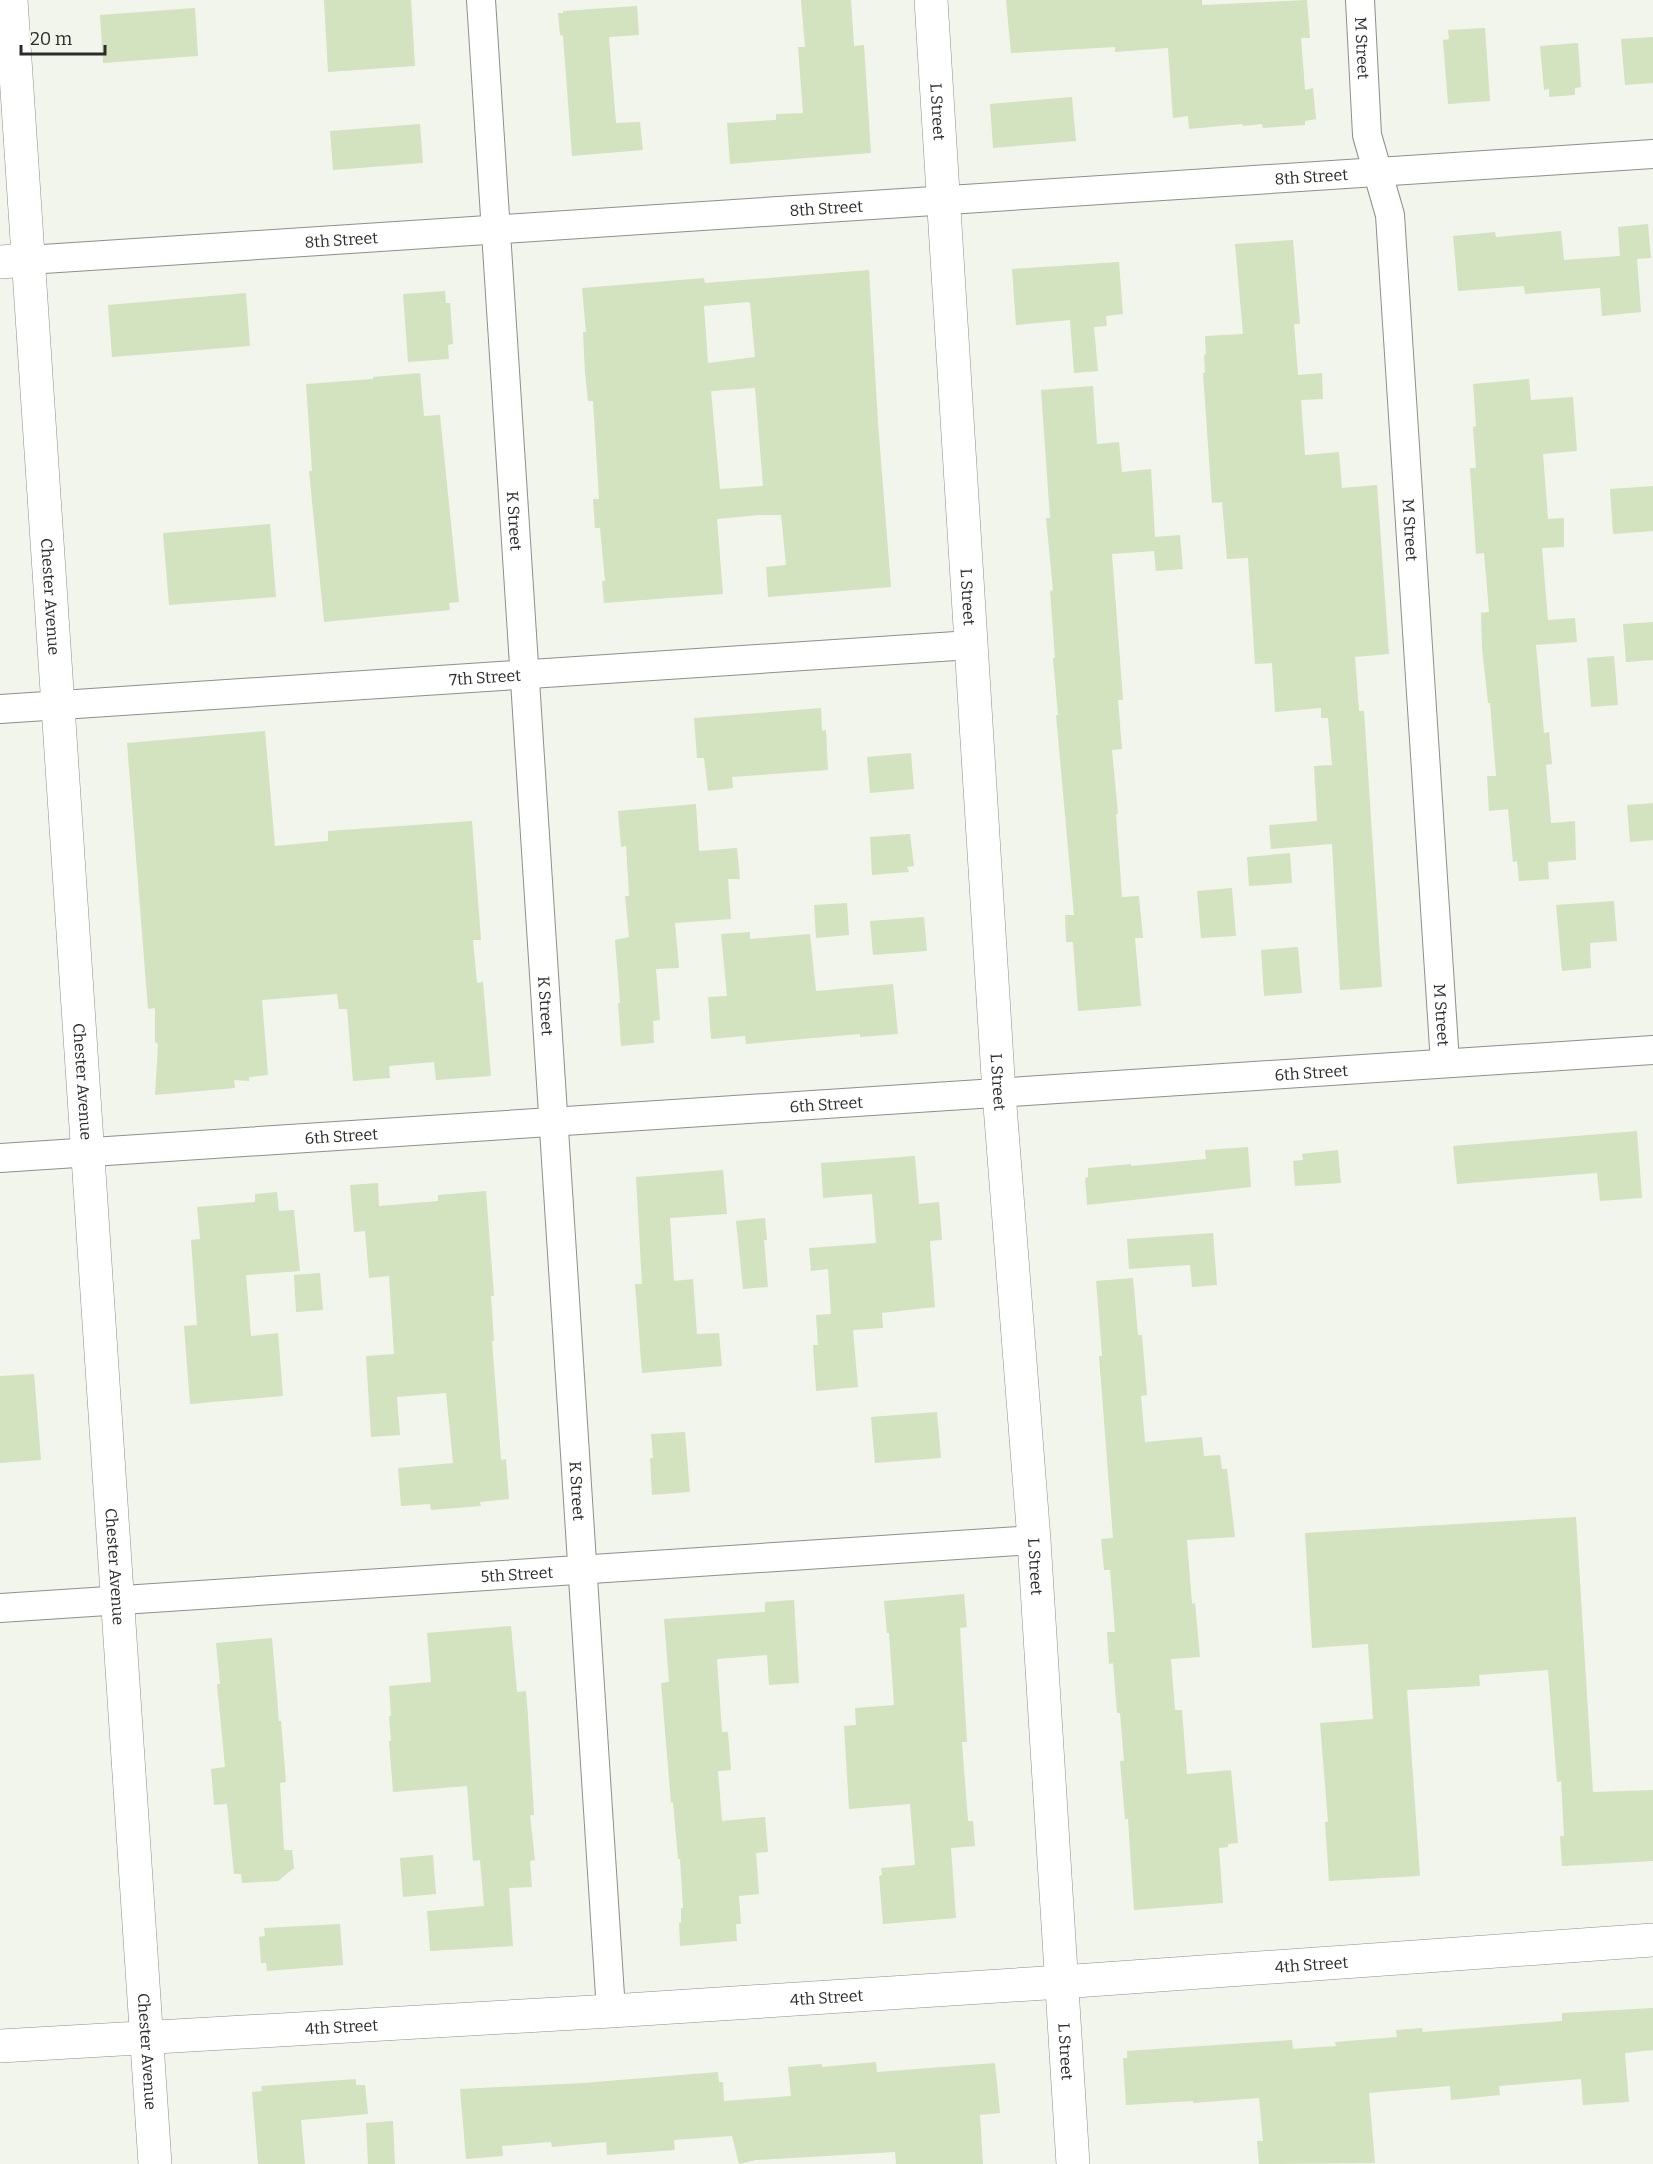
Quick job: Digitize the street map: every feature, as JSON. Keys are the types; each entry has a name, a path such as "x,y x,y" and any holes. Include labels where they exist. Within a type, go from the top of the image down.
{"street":[{"name":"Chester Avenue","path":"11,0 14,261 58,705 155,2164"},
{"name":"K Street","path":"481,0 612,2011"},
{"name":"L Street","path":"930,0 999,1093 1034,1540 1073,2164"},
{"name":"M Street","path":"1360,0 1367,135 1390,215 1445,1063"},
{"name":"8th Street","path":"14,261 1653,154"},
{"name":"7th Street","path":"0,709 971,645"},
{"name":"6th Street","path":"0,1158 1653,1050"},
{"name":"5th Street","path":"0,1608 1034,1540"},
{"name":"4th Street","path":"0,2046 612,2011 1653,1940"}],"building":[{"path":"324,0 411,0 415,66 328,72"},
{"path":"801,0 851,0 854,46 864,45 871,153 730,164 727,123 776,120 776,114 803,113 798,47 805,47"},
{"path":"1006,0 1202,0 1202,5 1307,0 1310,38 1301,38 1305,90 1313,88 1316,119 1305,121 1305,125 1263,128 1262,124 1243,126 1243,124 1189,129 1188,116 1173,118 1168,48 1115,52 1115,47 1011,53"},
{"path":"637,6 639,35 609,37 616,123 640,122 643,150 572,156 563,36 560,35 558,13"},
{"path":"195,8 198,56 103,63 100,15"},
{"path":"1485,28 1490,101 1448,104 1443,40 1449,39 1448,30"},
{"path":"1653,37 1653,83 1625,85 1621,39"},
{"path":"1578,43 1581,87 1575,88 1575,95 1549,97 1549,89 1544,90 1540,46"},
{"path":"1072,97 1076,141 993,148 990,104"},
{"path":"420,124 423,163 333,170 330,131"},
{"path":"1648,224 1651,258 1637,259 1641,312 1602,316 1600,288 1525,294 1524,286 1458,291 1453,236 1495,232 1496,237 1561,231 1564,260 1620,256 1618,227"},
{"path":"1293,240 1300,324 1294,324 1298,375 1322,373 1323,399 1301,400 1305,455 1339,452 1342,488 1377,485 1389,654 1355,657 1359,711 1364,711 1382,987 1340,990 1332,844 1271,849 1269,825 1317,821 1314,766 1332,765 1328,718 1321,718 1321,708 1275,712 1272,663 1255,664 1248,558 1227,559 1222,502 1212,503 1203,373 1205,373 1205,336 1243,334 1235,244"},
{"path":"1119,262 1123,314 1106,316 1107,326 1094,327 1098,371 1074,373 1070,320 1016,325 1012,269"},
{"path":"869,270 891,587 768,597 766,567 786,565 781,515 760,515 717,519 723,594 604,603 602,581 605,581 600,528 595,528 593,499 599,499 593,401 588,401 585,373 583,332 586,332 582,288 704,278 705,283","holes":["750,303 755,357 708,363 704,306","755,388 763,486 720,489 711,391"]},
{"path":"445,291 446,303 450,303 453,344 448,345 449,359 408,362 403,294"},
{"path":"246,293 250,346 112,357 108,305"},
{"path":"420,373 424,416 440,415 459,602 449,603 450,610 324,622 309,471 312,471 306,384"},
{"path":"1529,379 1531,400 1573,397 1577,451 1543,454 1548,519 1564,518 1564,547 1542,548 1548,620 1575,618 1577,642 1536,645 1544,733 1549,732 1552,764 1546,765 1551,823 1575,821 1576,860 1548,862 1549,879 1519,881 1517,861 1513,862 1508,809 1489,811 1487,776 1496,776 1490,703 1488,703 1482,648 1481,613 1489,612 1484,553 1476,554 1470,468 1476,468 1473,384"},
{"path":"1093,386 1097,444 1119,442 1122,472 1151,469 1155,537 1180,535 1183,569 1156,571 1154,551 1112,554 1123,700 1118,700 1122,749 1112,750 1118,814 1116,814 1122,897 1139,896 1143,938 1135,938 1141,1006 1078,1011 1073,942 1066,942 1065,915 1074,915 1056,715 1058,715 1050,591 1053,590 1046,518 1050,518 1041,390"},
{"path":"1653,486 1653,531 1613,534 1610,489"},
{"path":"270,524 276,597 169,605 163,533"},
{"path":"1653,622 1653,660 1626,662 1623,624"},
{"path":"1614,656 1618,705 1591,707 1587,658"},
{"path":"821,708 822,731 826,730 828,770 732,777 733,788 708,791 704,758 697,758 694,718"},
{"path":"265,731 275,846 328,841 328,831 472,821 481,940 473,940 477,983 483,982 491,1076 436,1080 434,1062 389,1066 390,1078 353,1081 347,1009 339,1009 337,994 262,1000 268,1075 249,1077 249,1081 234,1080 235,1088 155,1095 158,1044 155,1042 155,1008 148,1009 127,743"},
{"path":"911,753 914,789 870,793 867,757"},
{"path":"1653,803 1653,840 1630,842 1627,805"},
{"path":"696,804 699,851 737,848 740,879 728,879 731,919 675,923 679,968 656,969 660,1020 653,1021 654,1043 621,1046 615,940 629,937 625,896 629,896 626,846 621,847 618,811"},
{"path":"910,834 914,866 907,867 909,872 872,875 870,837"},
{"path":"1290,853 1292,883 1249,886 1247,857"},
{"path":"1232,888 1236,936 1201,938 1197,891"},
{"path":"1614,901 1617,941 1590,943 1591,968 1562,971 1556,905"},
{"path":"847,903 849,935 816,938 814,905"},
{"path":"924,917 927,951 873,955 870,921"},
{"path":"750,932 750,939 810,934 816,991 893,984 898,1034 860,1037 860,1034 746,1044 745,1036 711,1039 708,997 727,996 721,934"},
{"path":"1298,947 1302,993 1264,996 1261,950"},
{"path":"1637,1131 1642,1198 1600,1201 1597,1173 1457,1184 1453,1146"},
{"path":"1248,1147 1251,1187 1087,1205 1085,1178 1088,1177 1088,1168 1206,1159 1205,1150"},
{"path":"1338,1150 1341,1183 1295,1186 1293,1161 1303,1160 1302,1154"},
{"path":"915,1156 919,1204 939,1202 942,1240 930,1241 935,1307 882,1313 883,1328 853,1330 858,1387 816,1391 813,1345 818,1345 816,1315 831,1314 828,1269 811,1271 809,1248 876,1243 872,1194 823,1198 821,1163"},
{"path":"723,1170 727,1214 670,1218 674,1281 693,1279 697,1334 719,1333 722,1366 642,1373 635,1284 642,1284 636,1177"},
{"path":"378,1183 379,1206 438,1201 438,1195 486,1191 494,1296 491,1296 494,1341 492,1341 501,1460 506,1459 509,1499 480,1502 481,1506 431,1510 430,1504 401,1506 398,1468 453,1463 446,1393 397,1397 400,1435 371,1437 366,1356 394,1354 389,1276 369,1278 365,1231 354,1232 350,1185"},
{"path":"277,1192 279,1211 294,1210 300,1271 246,1275 251,1336 278,1333 283,1396 190,1404 184,1326 197,1325 191,1240 200,1239 197,1207 255,1202 255,1194"},
{"path":"765,1218 767,1240 764,1240 768,1287 743,1289 736,1221"},
{"path":"1213,1233 1217,1285 1192,1287 1190,1265 1129,1269 1127,1239"},
{"path":"320,1273 323,1310 296,1312 294,1275"},
{"path":"1133,1278 1138,1335 1142,1335 1147,1395 1141,1396 1145,1442 1202,1437 1204,1456 1220,1455 1222,1469 1227,1469 1235,1537 1187,1540 1192,1604 1195,1603 1200,1657 1171,1659 1175,1710 1182,1710 1187,1774 1231,1770 1238,1843 1219,1848 1223,1903 1134,1910 1128,1819 1125,1819 1120,1761 1124,1761 1120,1713 1117,1713 1113,1663 1109,1664 1107,1632 1115,1632 1110,1570 1104,1570 1101,1539 1113,1538 1099,1356 1102,1356 1096,1281"},
{"path":"34,1374 41,1460 0,1463 0,1376"},
{"path":"937,1412 941,1458 875,1463 871,1417"},
{"path":"685,1432 690,1492 652,1495 651,1434"},
{"path":"1576,1517 1593,1792 1653,1790 1653,1861 1562,1866 1560,1836 1564,1836 1561,1781 1557,1782 1548,1670 1479,1675 1480,1686 1407,1690 1420,1876 1329,1881 1325,1822 1328,1822 1320,1723 1373,1719 1368,1644 1312,1648 1305,1533"},
{"path":"964,1594 967,1627 960,1628 967,1742 962,1742 968,1821 973,1821 975,1846 951,1848 956,1918 883,1924 879,1876 882,1875 881,1868 915,1865 910,1804 849,1809 844,1726 856,1725 855,1708 894,1705 889,1633 887,1633 884,1601"},
{"path":"794,1600 799,1683 769,1685 767,1655 717,1659 722,1732 728,1732 731,1770 718,1771 722,1821 765,1817 768,1852 756,1853 759,1894 739,1896 741,1924 736,1924 737,1941 680,1946 679,1923 681,1923 681,1908 683,1908 680,1859 678,1859 673,1802 671,1803 661,1683 669,1682 664,1619 765,1612 765,1602"},
{"path":"511,1626 517,1692 526,1691 534,1815 530,1815 535,1860 530,1861 532,1887 509,1888 513,1946 430,1951 427,1911 484,1906 480,1860 473,1861 467,1786 393,1792 389,1741 391,1741 389,1716 391,1716 389,1686 431,1682 427,1633"},
{"path":"272,1638 286,1782 280,1783 284,1850 292,1850 294,1868 278,1881 242,1883 241,1874 234,1874 227,1804 214,1805 211,1769 225,1767 217,1684 220,1684 216,1643"},
{"path":"433,1855 436,1894 403,1897 400,1858"},
{"path":"340,1924 343,1965 267,1971 266,1963 261,1963 259,1937 265,1936 264,1928"},
{"path":"1653,2008 1653,2050 1625,2053 1629,2102 1583,2105 1581,2079 1499,2086 1500,2095 1451,2100 1450,2086 1369,2093 1375,2163 1259,2164 1257,2141 1263,2141 1259,2098 1126,2105 1123,2058 1127,2058 1127,2051 1292,2040 1293,2049 1336,2046 1335,2042 1397,2037 1396,2030 1422,2028 1423,2032 1562,2021 1562,2013"},
{"path":"876,2062 877,2072 995,2063 1000,2113 980,2115 983,2164 896,2164 895,2152 756,2160 739,2164 732,2136 674,2140 675,2150 607,2155 606,2142 552,2147 551,2142 502,2146 503,2156 466,2159 460,2089 583,2083 718,2072 719,2082 723,2082 724,2101 791,2096 788,2067 822,2064 822,2067"},
{"path":"356,2079 356,2085 365,2085 368,2114 301,2120 305,2164 258,2164 252,2092 262,2091 261,2086"},
{"path":"393,2121 395,2164 368,2164 366,2123"}]}
